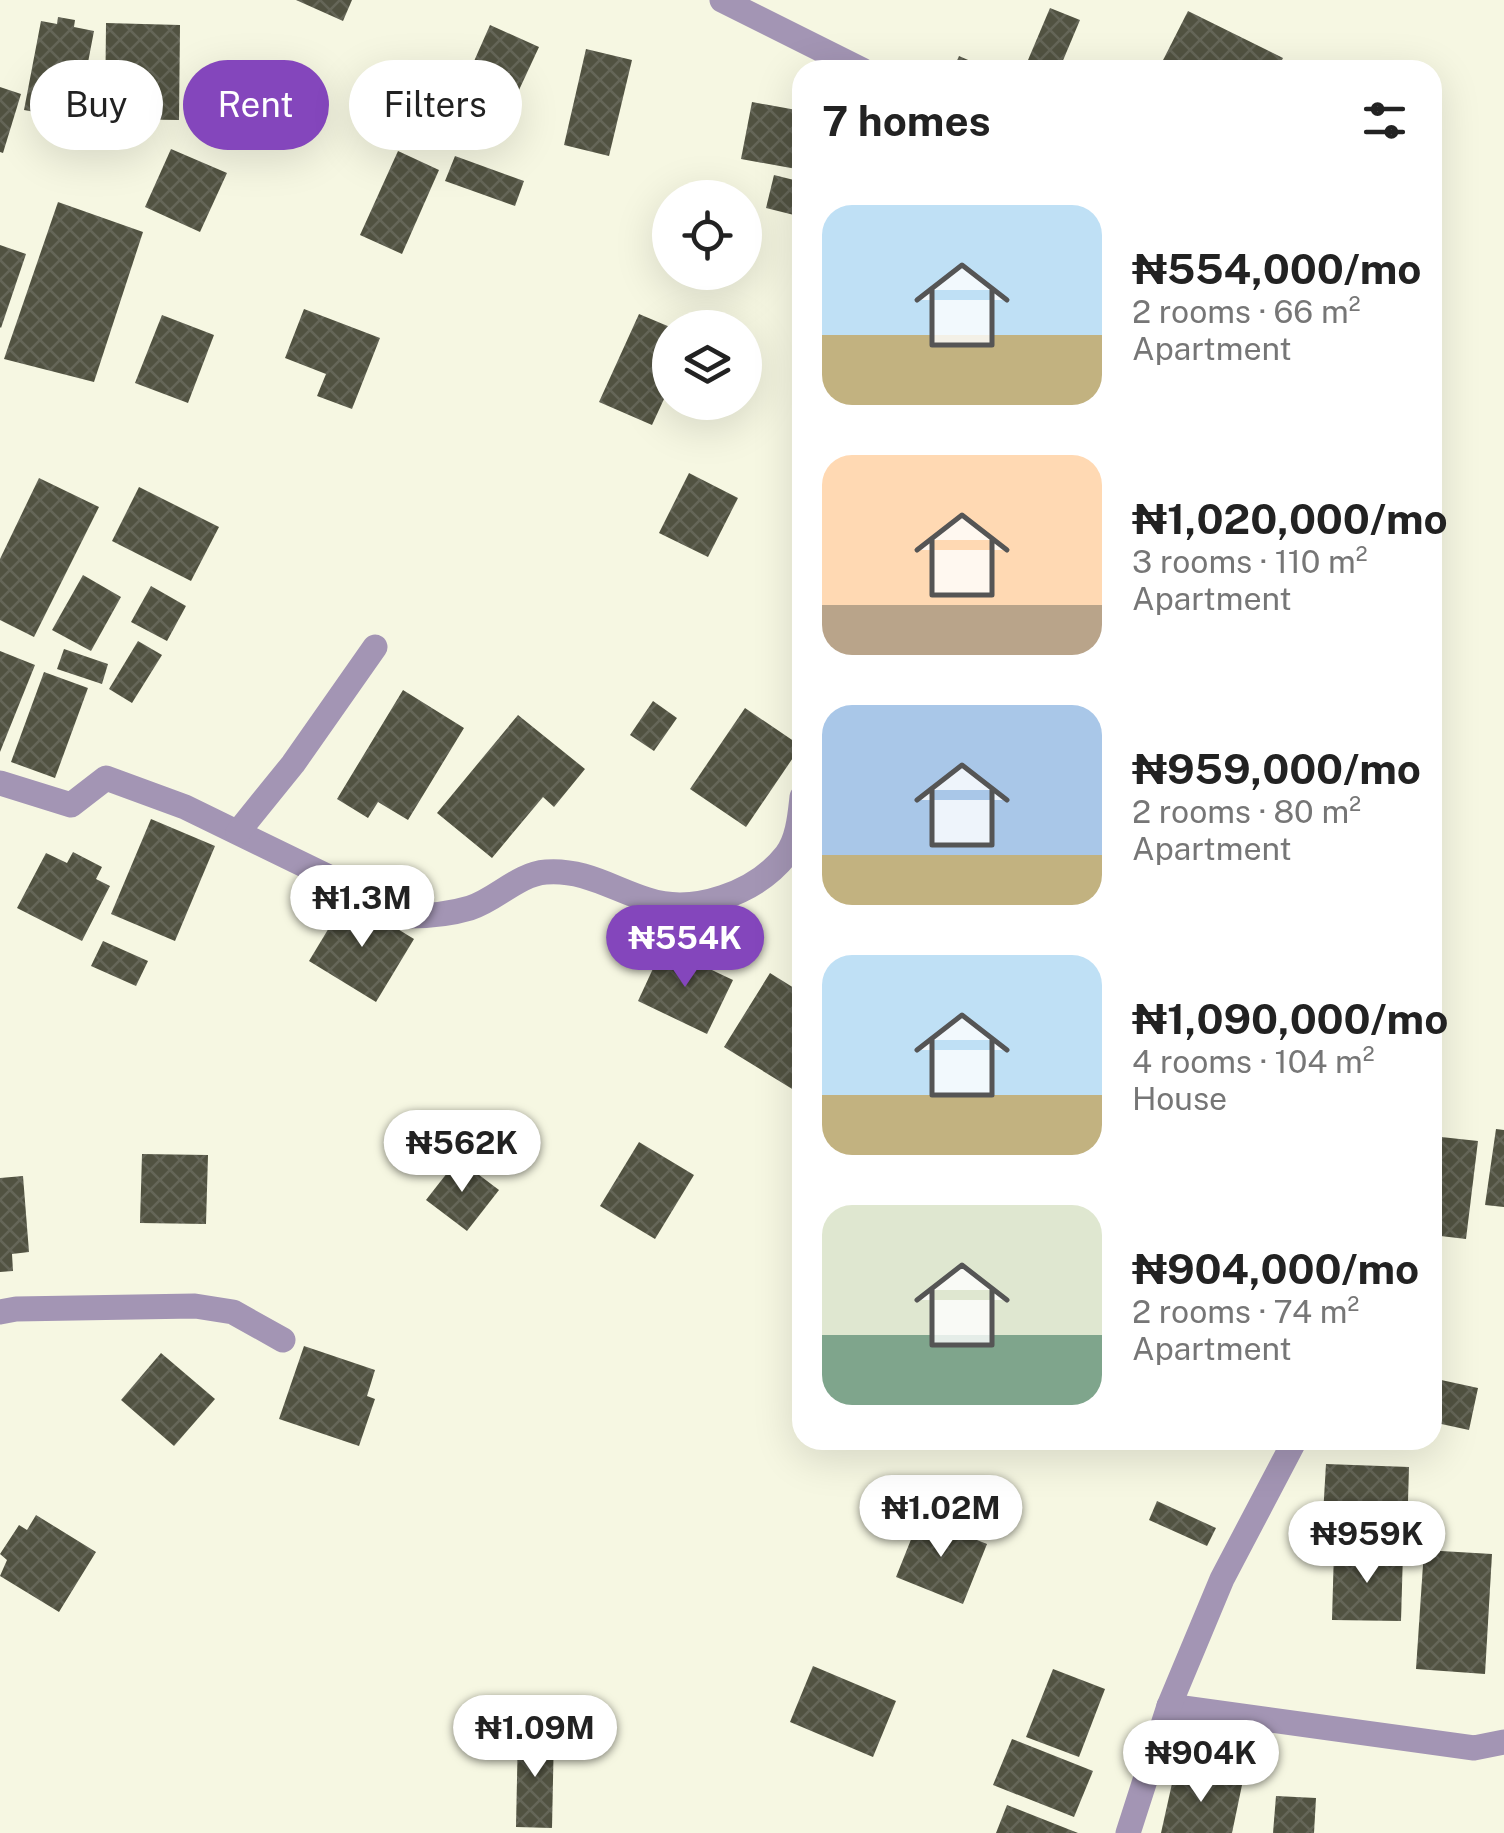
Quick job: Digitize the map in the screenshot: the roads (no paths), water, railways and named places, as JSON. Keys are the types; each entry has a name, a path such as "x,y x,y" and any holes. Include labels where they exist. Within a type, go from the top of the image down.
{"street":[{"path":"722,0 842,60"},
{"path":"238,832 375,647"},
{"path":"0,783 71,805 106,778 185,806 410,916 435,916 472,908 541,872 574,872 649,901 682,907 738,892 763,878 788,852 792,841"},
{"path":"0,1312 16,1308 195,1306 233,1312 284,1340"},
{"path":"1128,1833 1169,1706 1222,1579 1290,1450"},
{"path":"1169,1706 1474,1748 1504,1742"}]}
